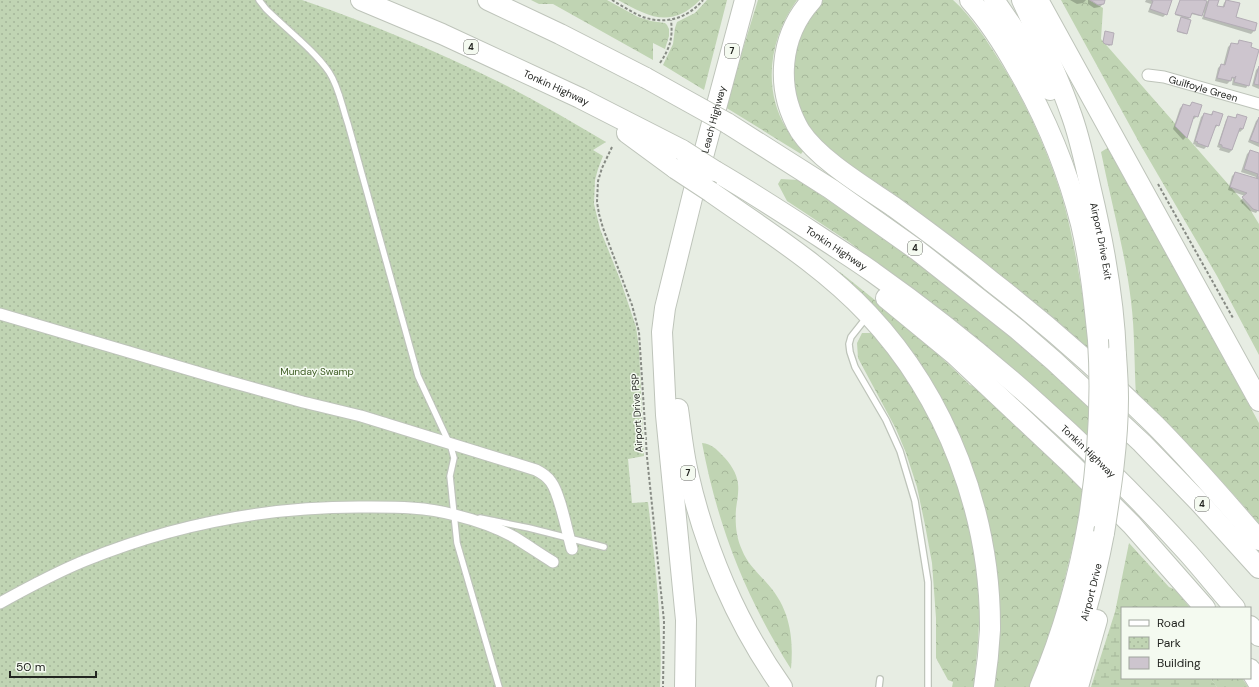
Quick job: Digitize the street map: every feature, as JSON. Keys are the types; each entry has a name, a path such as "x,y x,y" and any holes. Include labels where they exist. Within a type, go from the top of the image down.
{"highway":[{"name":"Tonkin Highway","path":"361,0 442,34 580,98 682,150 750,192 873,272 921,307 1013,382 1087,450 1140,502 1188,553 1234,607"},
{"name":"4","path":"488,0 560,34 646,78 727,123 831,189 917,250 1017,329 1060,366 1142,443 1201,504 1259,568"},
{"name":"Leach Highway","path":"683,238 693,194 745,0"},
{"path":"812,0 793,29 788,42 783,66 785,91 790,111 807,140 829,161 923,228 992,281 1089,363 1153,424 1218,492 1259,540"},
{"path":"970,0 993,29 1031,91 1058,152 1081,224 1094,302 1098,340 1100,365 1099,436 1089,518 1082,557 1069,607 1040,687"},
{"path":"994,0 1025,45 1051,93 1093,198"},
{"name":"Airport Drive Exit","path":"1022,0 1048,56 1071,112 1081,147 1106,260 1112,302 1118,398 1110,494"},
{"path":"1038,0 1259,401"},
{"path":"580,98 676,170 711,192 805,258 833,281 869,315 904,358 924,388 942,420 960,462 973,503 984,549 988,587 990,630 984,687"},
{"path":"750,192 910,317 954,354 1071,464 1132,525 1204,607"},
{"path":"683,238 666,308 662,332 667,430 686,620 685,687"},
{"name":"7","path":"683,238 676,297 675,362 678,407 688,473 710,547 725,585 754,643 782,687"},
{"name":"Airport Drive","path":"1060,687 1074,652 1107,535 1110,494"},
{"path":"1078,687 1105,589 1107,574 1107,535"},
{"path":"1251,627 1259,636"},
{"path":"1251,671 1259,684"}],"street":[{"name":"Guilfoyle Green","path":"1148,75 1164,77 1259,104"},
{"path":"0,314 224,380 303,402 361,416 536,470 544,474 551,481 556,491 570,543"},
{"path":"0,603 63,570 114,549 163,533 250,514 291,510 332,507 408,508 454,514 487,525 514,537 553,562"}],"lane":[{"path":"259,0 266,9 318,59 329,72 335,84 348,124 418,376 449,443 454,458 450,476 457,542 499,687"},
{"path":"869,315 851,337 849,344 850,352 855,367 886,420 900,451 915,501 928,582 928,687"},
{"path":"454,514 492,519 570,543 604,547"},
{"path":"879,687 880,678"}],"path":[{"path":"612,0 643,17 657,20 671,20 690,12 703,0"},
{"path":"660,63 671,42 671,20"},
{"name":"Airport Drive PSP","path":"612,147 605,158 598,181 599,214 637,320 641,345 647,457 664,621 663,687"}],"green space":[{"name":"Munday Swamp","path":"0,0 302,0 352,18 449,58 525,95 606,142 593,150 603,156 595,180 594,204 600,229 621,282 636,327 639,348 644,456 628,459 632,503 648,502 656,571 659,617 661,664 660,687 0,687"},
{"path":"531,0 607,0 638,17 665,23 669,29 669,36 665,49 653,43 653,60 553,4 539,4"},
{"path":"618,0 700,0 679,15 660,17 640,11"},
{"path":"707,0 727,0 704,90 663,65 673,44 677,22 695,13"},
{"path":"758,0 797,0 788,14 775,46 772,63 772,80 778,113 792,137 804,150 801,154 725,107"},
{"path":"820,0 953,0 972,21 994,52 1018,92 1043,144 1056,179 1070,228 1080,280 1086,316 1089,352 1003,278 943,230 891,192 848,164 813,136 796,109 791,55 816,5"},
{"path":"1061,0 1089,0 1103,8 1101,39 1249,208 1259,224 1259,355 1217,276 1140,144"},
{"path":"1109,147 1259,423 1259,524 1230,490 1168,426 1136,396 1131,301 1122,245 1101,152"},
{"path":"781,179 799,180 915,260 967,300 1091,406 1089,440 900,281 849,242 787,201 778,184"},
{"path":"840,272 916,333 970,385 979,388 1085,488 1082,508 1058,607 1045,649 1030,687 991,687 966,456 837,278"},
{"path":"862,333 874,333 918,395 943,444 953,470 968,523 977,578 979,615 974,687 952,687 953,682 948,680 936,658 936,618 932,563 917,487 906,453 896,429 858,358 857,343"},
{"path":"702,443 711,446 718,451 735,472 738,484 736,530 738,540 746,559 773,591 785,611 792,644 791,669 760,615 735,560 716,503"},
{"path":"1129,543 1169,587 1176,590 1189,607 1121,607 1121,614 1115,612"},
{"path":"1115,612 1121,614 1121,679 1211,679 1217,687 1091,687"},
{"path":"1211,679 1243,679 1248,687 1217,687"}],"building":[{"path":"1090,0 1105,0 1104,4 1098,5"},
{"path":"1151,0 1172,0 1167,15 1150,9 1153,1"},
{"path":"1180,0 1207,1 1202,16 1192,13 1190,18 1175,14"},
{"path":"1209,0 1219,0 1217,6 1224,7 1226,0 1240,3 1236,17 1257,23 1255,31 1204,17"},
{"path":"1181,17 1191,20 1187,34 1177,31"},
{"path":"1105,31 1114,33 1112,45 1105,44 1103,42"},
{"path":"1239,40 1252,43 1251,47 1259,50 1249,86 1234,82 1236,76 1234,78 1232,77 1231,81 1217,78 1221,64 1225,65 1231,43 1238,44"},
{"path":"1259,66 1259,85 1254,84"},
{"path":"1192,102 1202,105 1198,117 1194,116 1187,138 1175,126 1183,104 1190,106"},
{"path":"1213,111 1223,114 1219,126 1216,125 1208,147 1195,141 1204,113 1212,115"},
{"path":"1237,114 1247,117 1243,129 1240,128 1232,150 1222,147 1222,145 1219,144 1228,116 1236,118"},
{"path":"1259,117 1259,143 1250,140"},
{"path":"1250,150 1259,153 1259,177 1257,177 1258,174 1244,169"},
{"path":"1235,172 1259,179 1259,211 1253,209 1242,197 1247,193 1230,187"}]}
